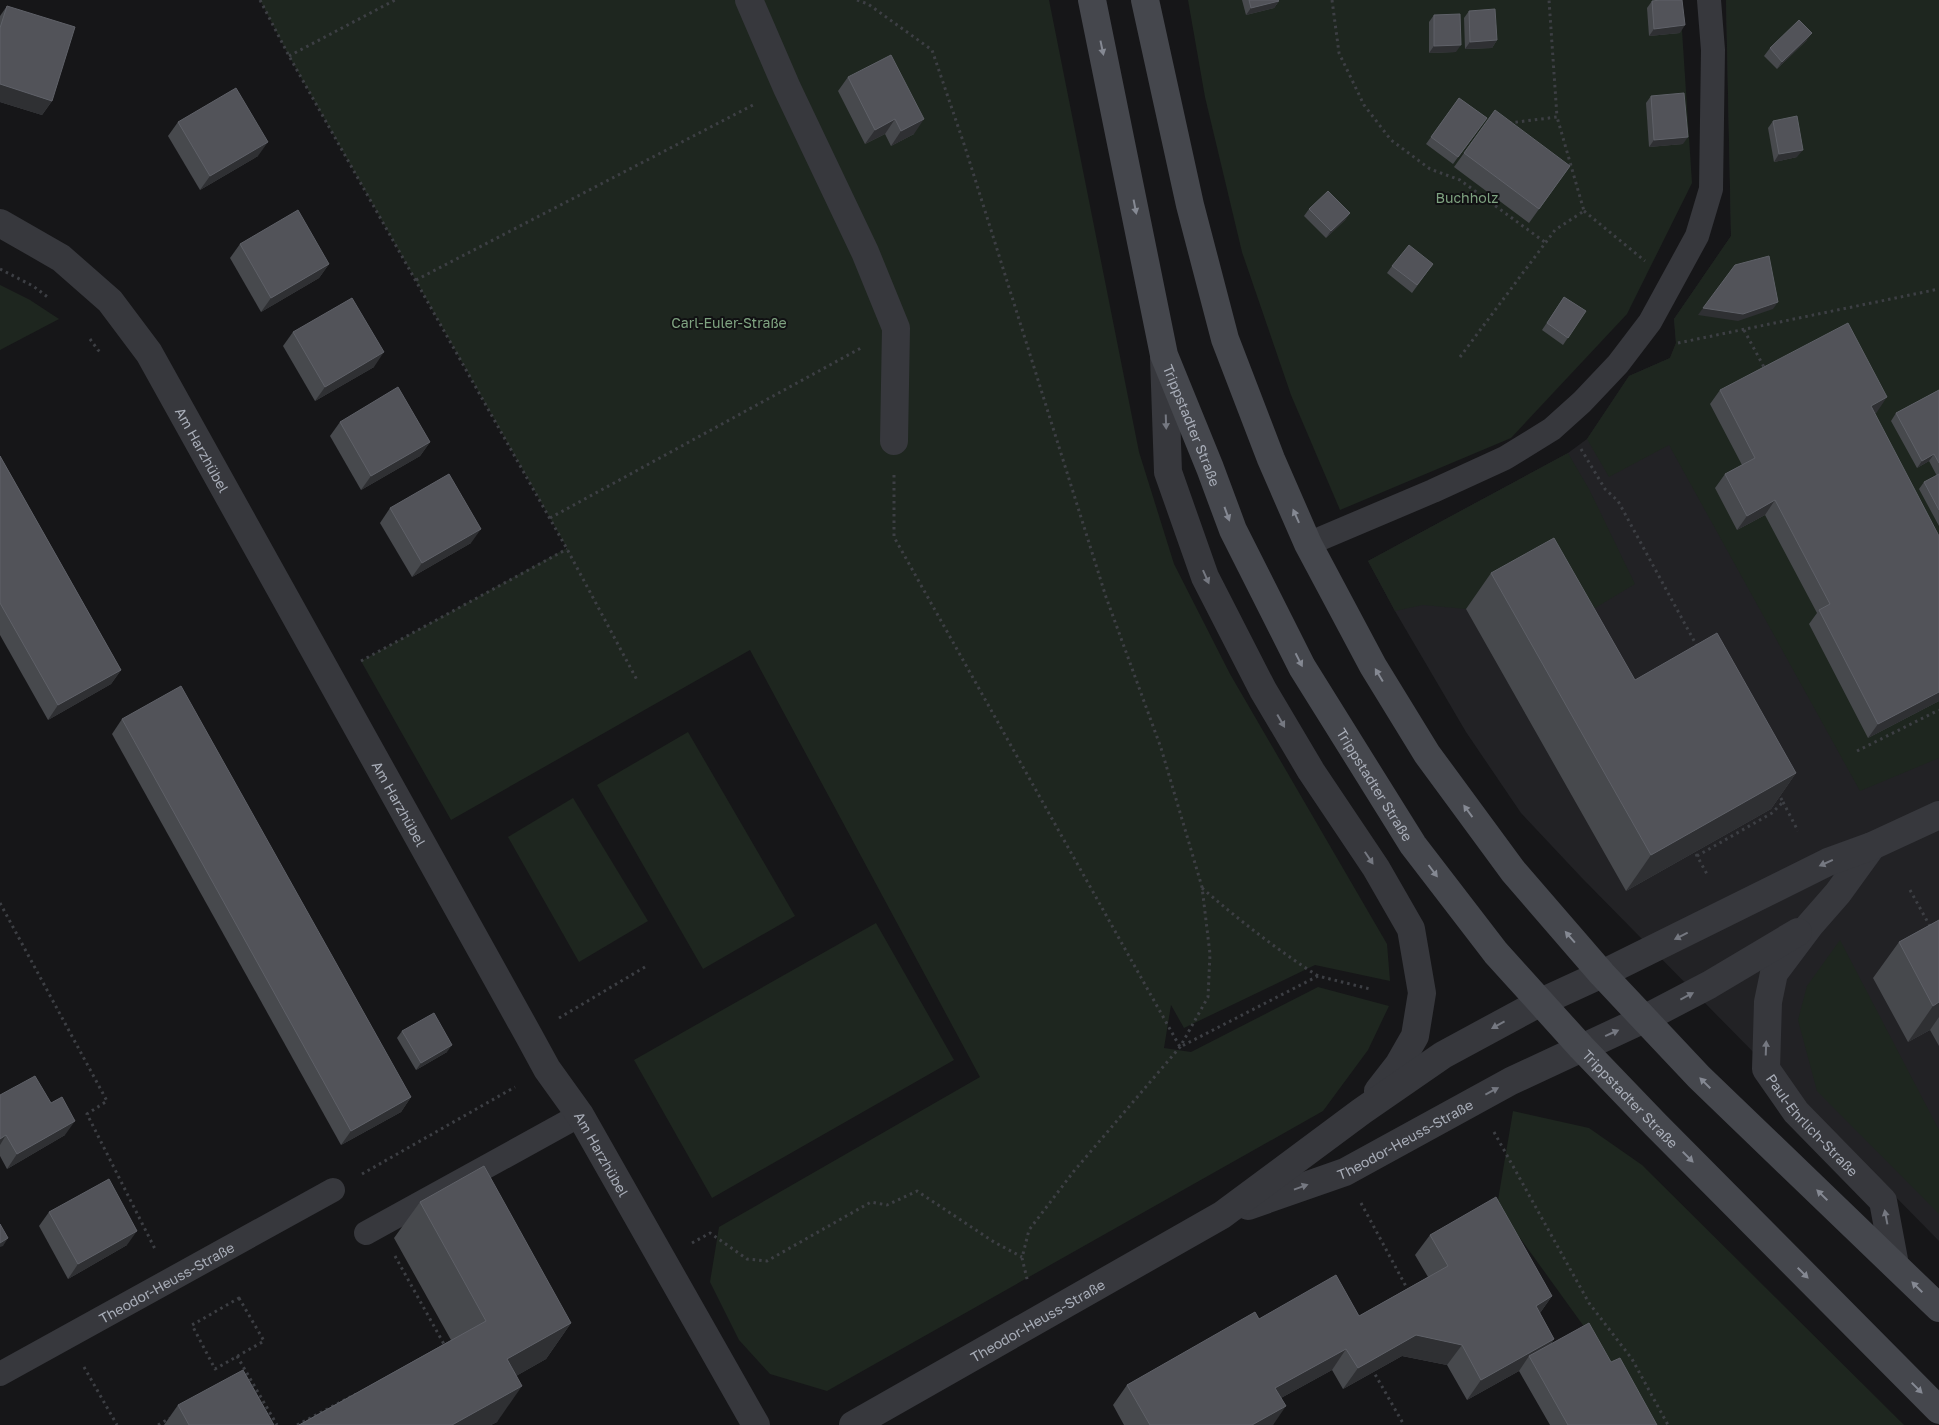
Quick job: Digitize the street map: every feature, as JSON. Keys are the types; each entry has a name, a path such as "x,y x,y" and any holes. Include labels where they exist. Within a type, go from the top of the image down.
{"main road":[{"name":"Trippstadter Straße","path":"1092,0 1164,355 1233,530 1302,667 1413,846 1496,953 1581,1047 1939,1410"},
{"path":"1145,0 1190,205 1225,339 1271,459 1308,544 1373,666 1427,754 1513,871 1602,974 1712,1090 1939,1308"}],"street":[{"path":"749,0 787,88 865,252 896,328 894,442"},
{"name":"Am Harzhübel","path":"0,223 60,258 110,300 149,353 547,1069 580,1115 756,1425"},
{"path":"1164,355 1168,472 1205,577 1263,690 1311,771 1376,868 1412,930 1422,993 1415,1036 1399,1064 1362,1111"},
{"name":"Paul-Ehrlich-Straße","path":"1541,1002 1602,974 1828,862 1872,846 1939,815"},
{"name":"Paul-Ehrlich-Straße","path":"1872,846 1838,893 1810,925 1774,973 1768,1002 1766,1069 1796,1112 1883,1201 1895,1265"},
{"name":"Paul-Ehrlich-Straße","path":"1644,1019 1709,985 1810,925"},
{"name":"Theodor-Heuss-Straße","path":"853,1425 1222,1216 1362,1111 1443,1055 1541,1002"},
{"name":"Theodor-Heuss-Straße","path":"1222,1216 1345,1172 1504,1085 1581,1047 1644,1019"}],"lane":[{"path":"1308,544 1433,491 1504,458 1552,429 1618,364 1650,322 1697,236 1711,189 1713,50 1709,0"},
{"path":"366,1233 580,1115"},
{"name":"Theodor-Heuss-Straße","path":"0,1374 333,1190"}],"path":[{"path":"260,0 289,56 550,518 637,680"},
{"path":"289,56 395,0"},
{"path":"856,0 868,4 932,50 965,147 1106,597 1161,748 1202,887 1210,954 1208,997 1180,1047 1074,1171 1029,1230 1022,1258 1038,1320"},
{"path":"1332,0 1339,52 1364,105 1391,140 1430,169 1460,180 1546,243"},
{"path":"1549,0 1557,117 1584,211 1651,266 1673,281"},
{"path":"416,280 787,88"},
{"path":"1508,123 1557,117"},
{"path":"1460,357 1555,230 1584,211"},
{"path":"1676,343 1939,289"},
{"path":"550,518 896,328"},
{"path":"1744,330 1768,374"},
{"path":"1562,420 1605,490 1618,501 1702,656"},
{"path":"894,442 894,538 1180,1047"},
{"path":"329,678 567,549"},
{"path":"1858,751 1939,710"},
{"path":"1907,717 1910,724"},
{"path":"1773,784 1798,831"},
{"path":"1708,876 1696,854 1772,814 1783,802"},
{"path":"1202,887 1241,922 1278,950 1318,976 1370,989"},
{"path":"1910,890 1931,929"},
{"path":"0,904 106,1101 87,1114 172,1278"},
{"path":"529,1036 644,967"},
{"path":"1180,1047 1318,976"},
{"path":"333,1190 516,1087"},
{"path":"1494,1132 1589,1303 1632,1358 1668,1425"},
{"path":"1345,1172 1410,1291 1402,1296"},
{"path":"661,1260 710,1233 747,1258 767,1261 871,1202 887,1206 917,1191 994,1242 1022,1258"},
{"path":"392,1251 446,1346 437,1350"},
{"path":"239,1298 264,1341 237,1356 215,1369 192,1325 239,1298"},
{"path":"67,1336 117,1425"},
{"path":"237,1356 277,1425"},
{"path":"1370,1365 1404,1425"},
{"path":"297,1425 358,1392"},
{"path":"158,1425 174,1416"}],"shaded area":[{"path":"1726,0 1939,0 1939,1241 1582,878 1521,813 1466,732 1368,561 1568,453 1587,439 1629,376 1670,358 1676,343 1674,319 1731,236"}],"green space":[{"name":"Carl-Euler-Straße","path":"260,0 1049,0 1139,452 1174,564 1230,674 1387,944 1390,981 1315,965 1184,1028 1171,1005 1164,1048 1191,1052 1318,987 1389,1006 1368,1050 1323,1111 827,1391 770,1374 739,1340 710,1282 719,1227 980,1077 750,650 451,820 361,661 567,548 289,56"},
{"name":"Buchholz","path":"1188,0 1680,0 1692,183 1627,314 1511,438 1340,510 1291,395 1242,252 1205,97"},
{"path":"1726,0 1939,0 1939,758 1860,791 1669,445 1609,477 1587,439 1629,376 1670,358 1676,343 1674,319 1731,236"},
{"path":"0,285 30,300 59,319 0,350"},
{"path":"1568,453 1589,489 1635,584 1560,629 1529,574 1466,609 1423,605 1395,611 1368,561"},
{"path":"688,732 795,916 703,969 597,785"},
{"path":"573,798 648,921 579,962 508,837"},
{"path":"876,923 954,1060 712,1198 634,1060"},
{"path":"1840,940 1939,1130 1939,1214 1817,1091 1798,1020 1807,986"},
{"path":"1513,1111 1589,1128 1642,1165 1904,1425 1655,1425 1497,1206"}],"building":[{"path":"1249,0 1278,0 1279,1 1251,8"},
{"path":"1682,0 1685,25 1654,29 1652,1"},
{"path":"7,6 75,27 52,101 0,84 0,28"},
{"path":"1495,9 1497,40 1470,42 1469,11"},
{"path":"1460,14 1461,45 1434,46 1434,15"},
{"path":"1799,20 1812,33 1782,62 1770,48"},
{"path":"891,55 924,119 901,131 895,119 875,130 848,77"},
{"path":"236,88 268,142 210,176 178,122"},
{"path":"1684,93 1688,137 1654,140 1651,96"},
{"path":"1459,98 1487,118 1458,157 1431,137"},
{"path":"1495,110 1570,166 1539,209 1464,153"},
{"path":"1797,116 1803,150 1779,154 1773,121"},
{"path":"1328,191 1350,213 1331,231 1309,209"},
{"path":"298,210 329,264 271,298 240,244"},
{"path":"1409,245 1433,264 1417,285 1392,266"},
{"path":"1769,256 1778,302 1743,314 1703,308 1735,265"},
{"path":"1564,297 1586,311 1568,338 1547,323"},
{"path":"352,298 384,352 325,387 293,332"},
{"path":"1848,323 1887,397 1871,406 1939,536 1939,692 1878,724 1819,610 1830,604 1775,500 1747,516 1725,474 1755,458 1720,390"},
{"path":"398,387 430,442 371,476 340,422"},
{"path":"1939,390 1939,463 1934,454 1922,461 1896,413"},
{"path":"0,456 121,670 58,705 0,603"},
{"path":"449,474 481,529 422,563 390,508"},
{"path":"1939,474 1939,510 1924,482"},
{"path":"1554,538 1635,680 1717,633 1796,773 1651,855 1491,573"},
{"path":"181,686 411,1097 351,1131 122,719"},
{"path":"1939,920 1939,1002 1933,1006 1899,942"},
{"path":"434,1013 452,1045 421,1063 402,1031"},
{"path":"35,1076 51,1103 62,1097 75,1121 17,1154 6,1135 0,1139 0,1095"},
{"path":"484,1166 571,1323 507,1359 522,1386 452,1425 299,1425 486,1321 420,1202"},
{"path":"109,1179 137,1231 78,1264 49,1212"},
{"path":"1496,1197 1552,1296 1536,1306 1554,1339 1481,1380 1462,1345 1416,1335 1358,1368 1346,1349 1275,1388 1286,1406 1252,1425 1150,1425 1127,1385 1255,1312 1259,1319 1336,1275 1359,1316 1448,1266 1430,1235"},
{"path":"0,1224 8,1238 0,1243"},
{"path":"1589,1323 1611,1362 1620,1358 1657,1425 1568,1425 1529,1356"},
{"path":"243,1370 274,1425 189,1425 178,1405"}]}
